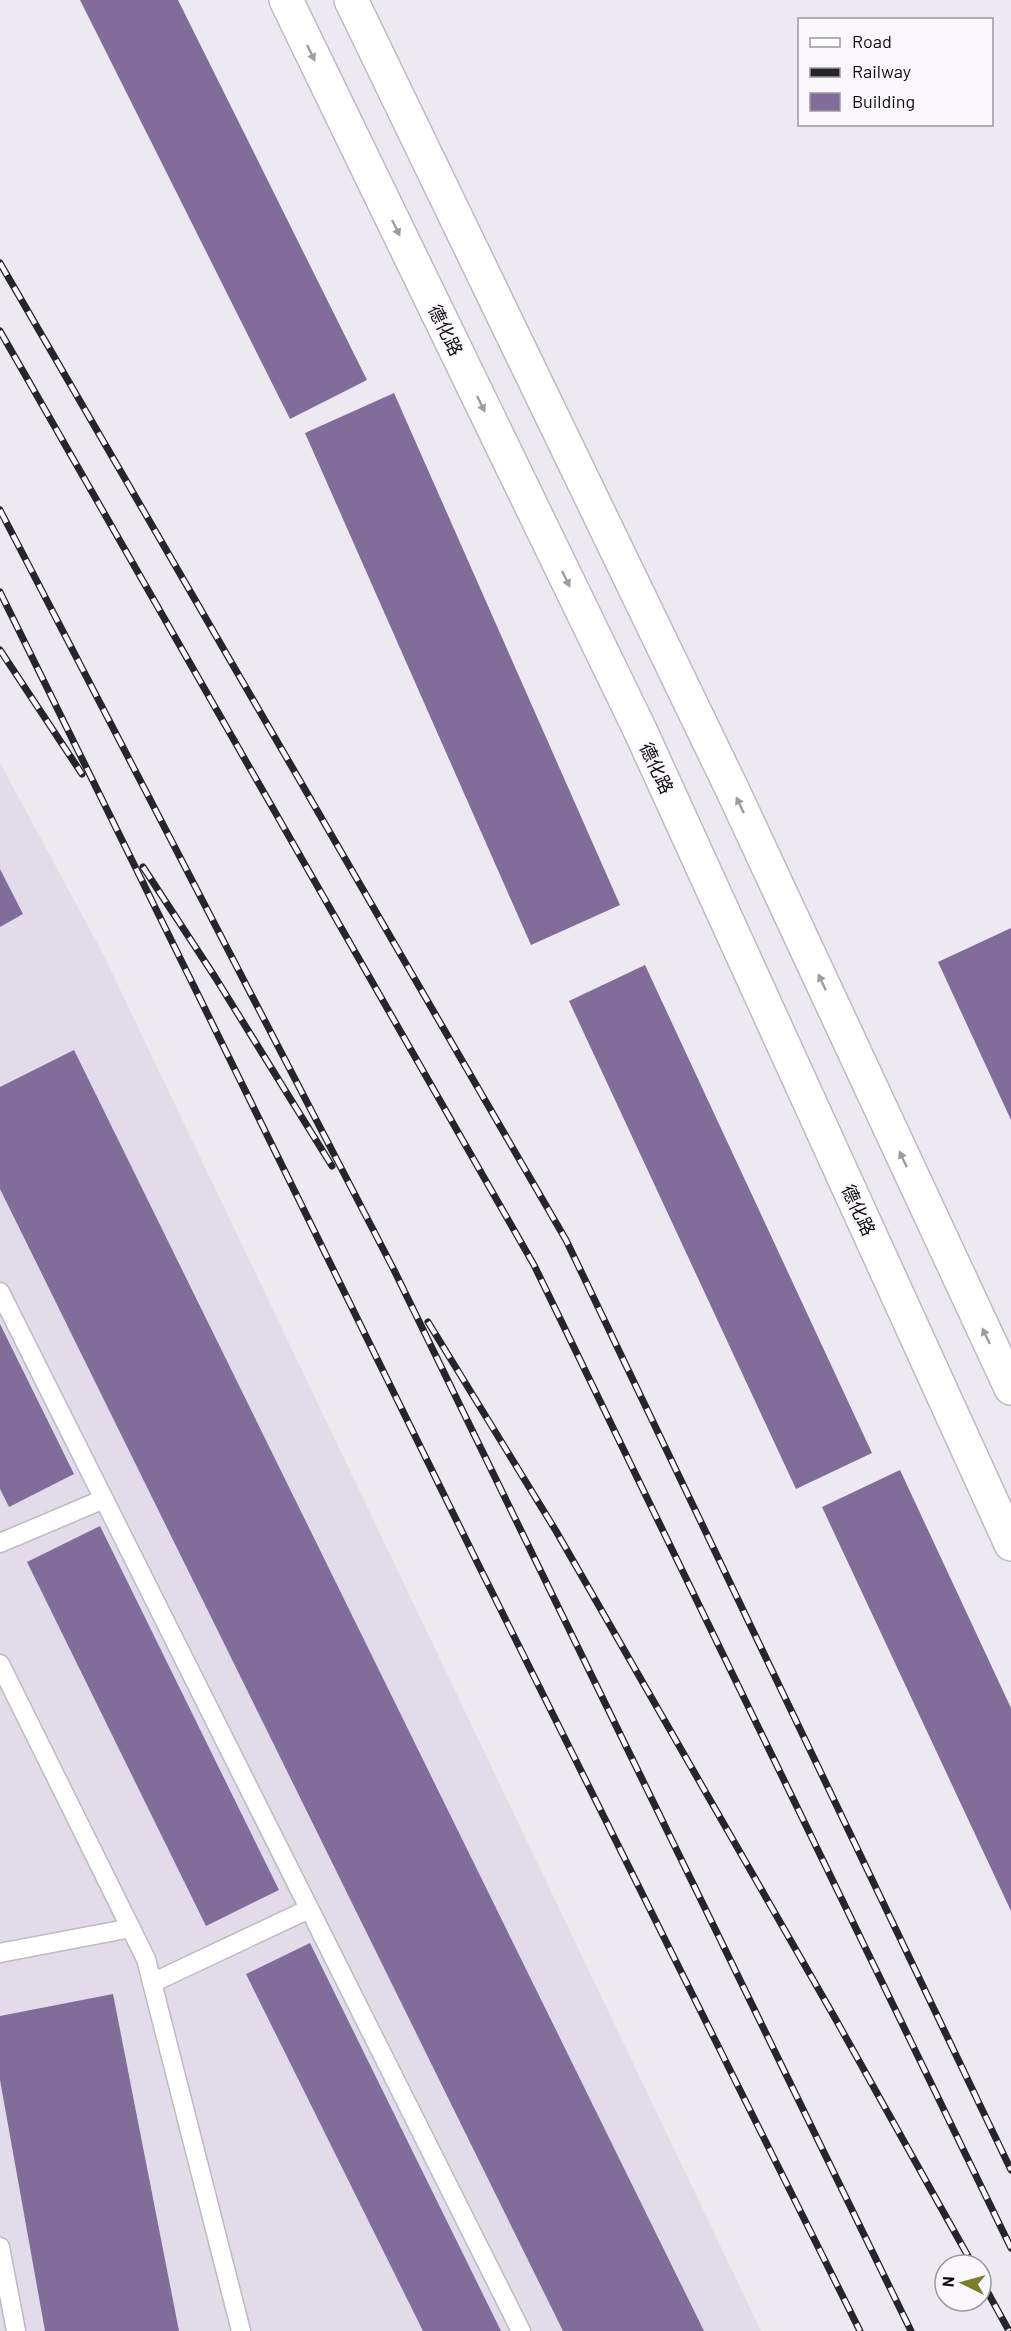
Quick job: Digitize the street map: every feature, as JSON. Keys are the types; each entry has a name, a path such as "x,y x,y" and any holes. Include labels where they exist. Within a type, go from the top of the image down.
{"main road":[{"name":"德化路","path":"286,0 639,730 1011,1544"},
{"path":"351,0 733,791 1011,1388"}],"lane":[{"path":"0,1292 521,2331"},
{"path":"0,1543 104,1499"},
{"path":"0,1664 146,1959 241,2331"},
{"path":"152,1983 309,1909"},
{"path":"0,1953 131,1928"},
{"path":"0,2247 16,2331"}],"shaded area":[{"path":"0,763 103,954 761,2331 0,2331"}],"building":[{"path":"80,0 178,0 367,380 290,419"},
{"path":"394,393 620,905 531,945 305,433"},
{"path":"0,869 23,914 0,927"},
{"path":"1011,928 1011,1120 938,962"},
{"path":"645,965 872,1453 796,1489 569,1001"},
{"path":"74,1050 704,2331 563,2331 0,1189 0,1087"},
{"path":"0,1324 74,1474 9,1507 0,1489"},
{"path":"900,1470 1011,1708 1011,1911 822,1507"},
{"path":"100,1526 279,1890 206,1926 27,1562"},
{"path":"310,1943 501,2331 423,2331 246,1974"},
{"path":"113,1994 179,2331 45,2331 0,2080 0,2016"}],"railway":[{"path":"0,263 566,1240 1011,2170"},
{"path":"0,331 534,1265 1011,2248"},
{"path":"0,510 394,1270 911,2331"},
{"path":"0,592 479,1566 860,2331"},
{"path":"0,650 82,774"},
{"path":"143,867 215,977 332,1166"},
{"path":"428,1322 556,1531 835,2018 966,2253"},
{"path":"993,2302 1009,2331"}]}
